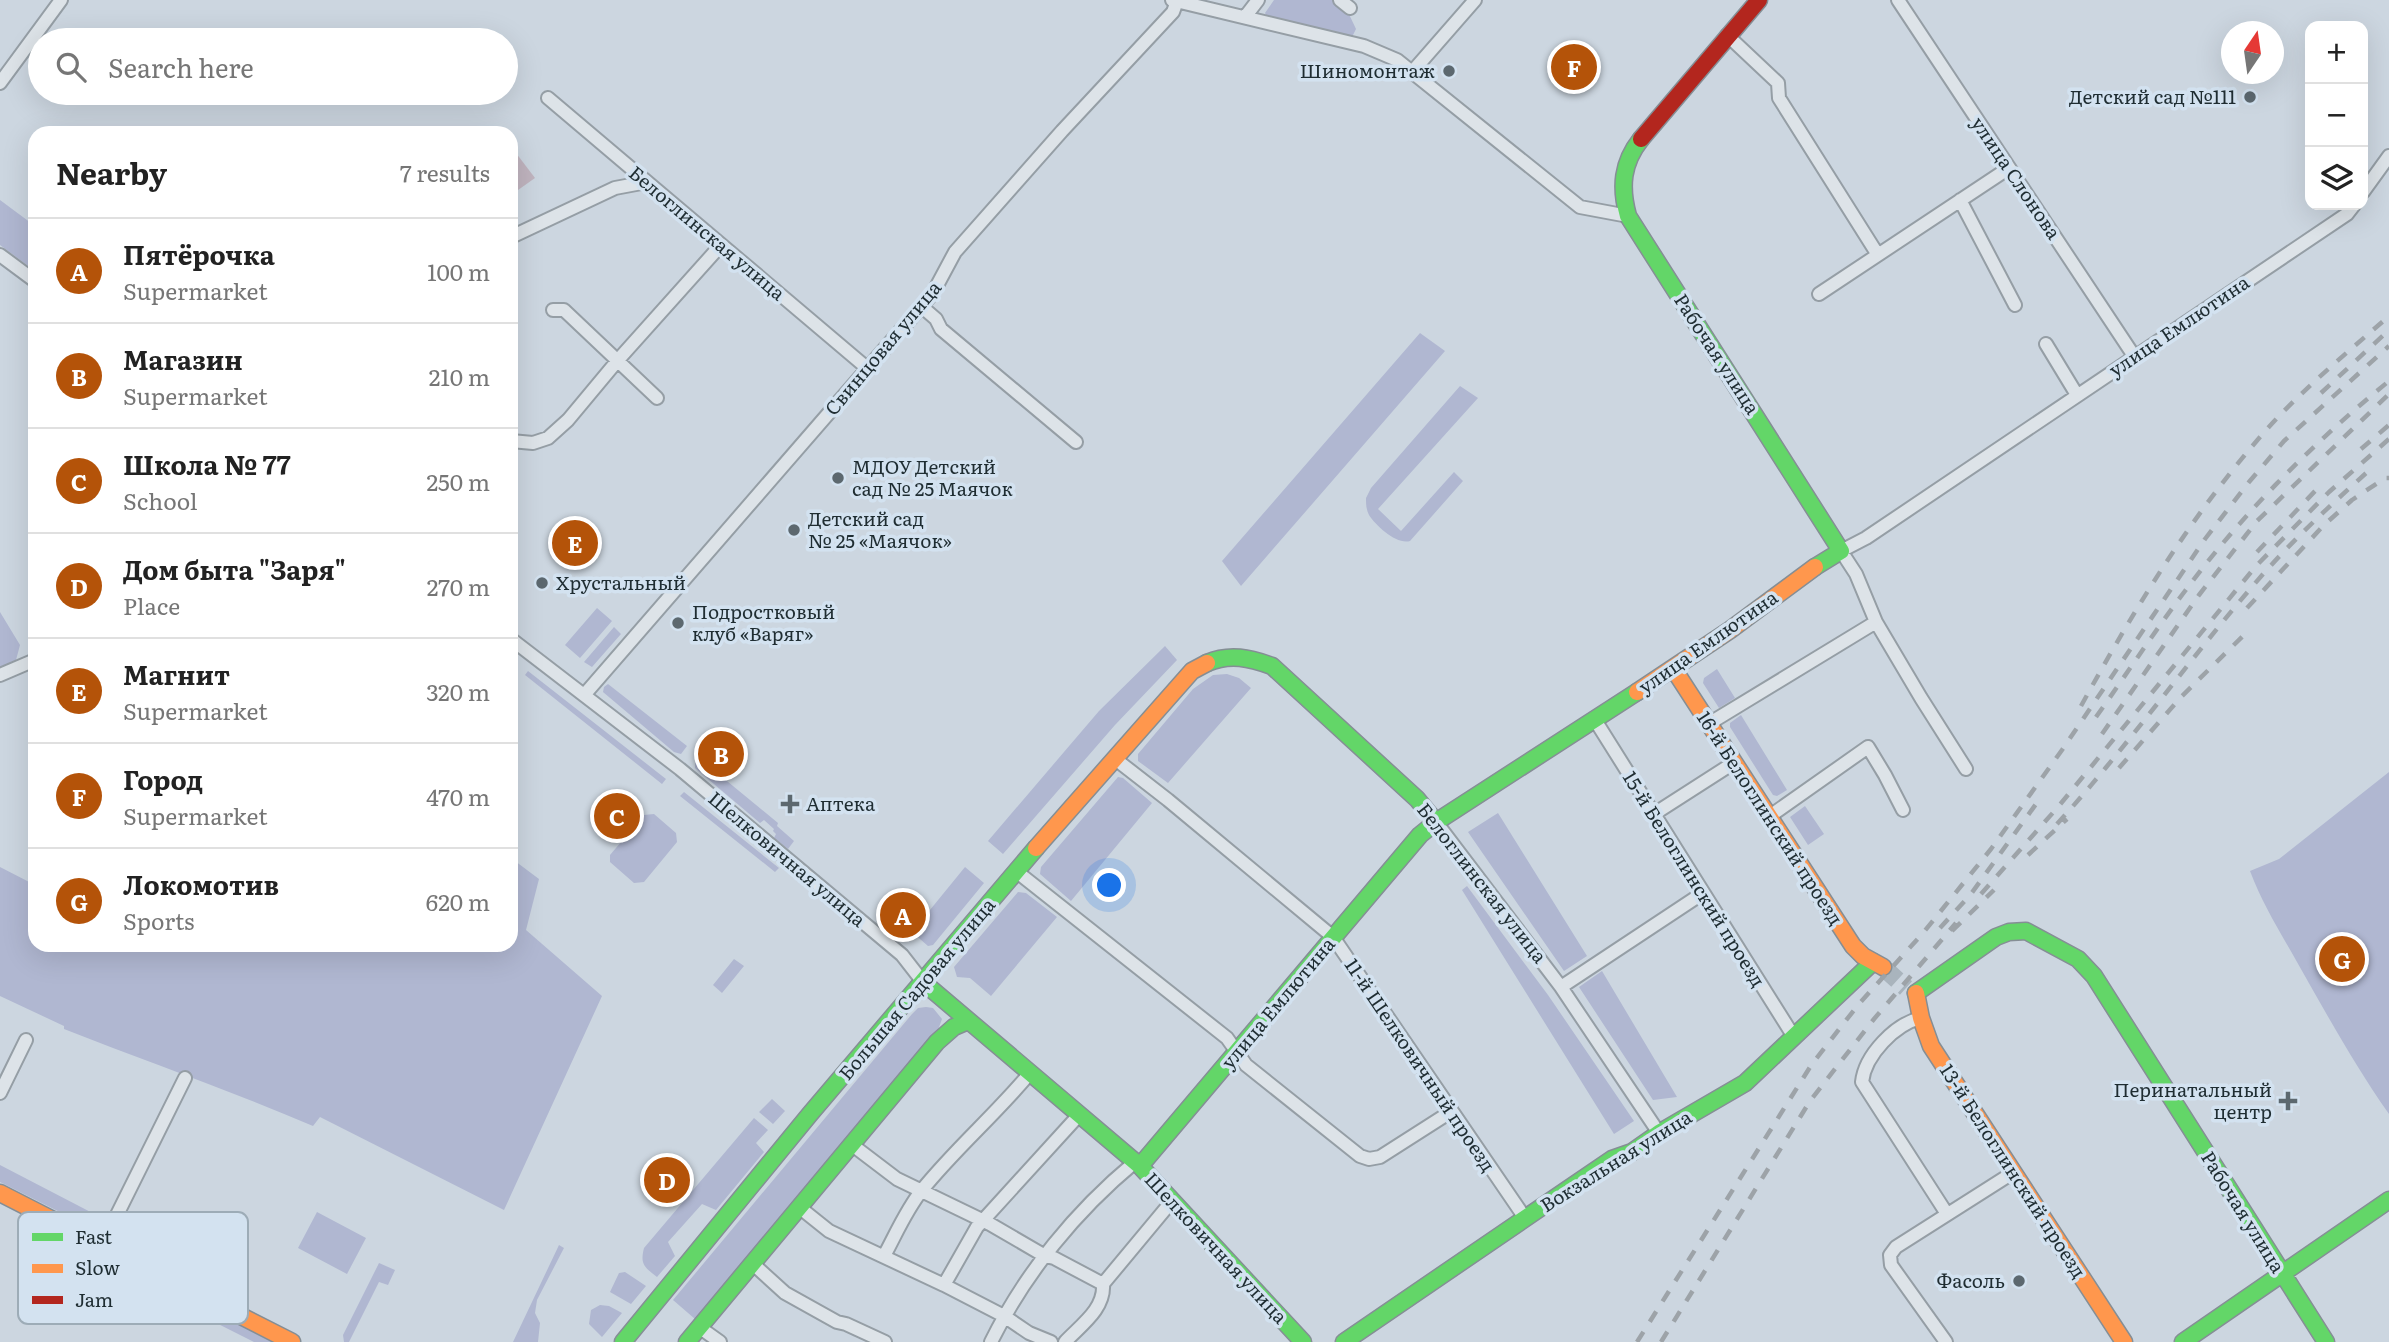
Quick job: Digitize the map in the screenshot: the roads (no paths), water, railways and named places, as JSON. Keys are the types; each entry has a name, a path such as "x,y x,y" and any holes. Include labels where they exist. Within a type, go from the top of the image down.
{"main road":[{"path":"1628,216 1623,197 1627,161 1671,102 1759,0"},
{"name":"Рабочая улица","path":"1628,216 1841,551"},
{"name":"улица Емлютина","path":"1138,1164 1237,1053 1420,835 1753,615 1812,566 1841,551"},
{"name":"Большая Садовая улица","path":"623,1342 810,1114 1114,758 1192,671 1214,659 1228,656"},
{"name":"Белоглинская улица","path":"1228,656 1244,656 1272,666 1417,799 1436,822"},
{"name":"16-й Белоглинский проезд","path":"1673,668 1853,946 1863,956 1879,965"},
{"name":"Рабочая улица","path":"1911,990 1996,937 2009,932 2026,931 2078,959 2100,985 2326,1342"},
{"name":"Вокзальная улица","path":"1344,1342 1612,1159 1632,1152 1659,1133 1745,1083 1794,1037 1879,965"},
{"name":"Шелковичная улица","path":"923,982 1138,1164 1303,1342"},
{"name":"13-й Белоглинский проезд","path":"1911,990 1931,1046 2124,1342"},
{"path":"687,1342 947,1031 968,1021"},
{"path":"0,1193 37,1212"},
{"path":"2183,1342 2389,1200"},
{"path":"248,1320 292,1342"}],"street":[{"path":"40,28 61,0"},
{"path":"1245,18 1258,0"},
{"path":"1413,71 1475,0"},
{"name":"улица Слонова","path":"1898,0 2134,356"},
{"path":"1174,1 1364,46 1397,60 1580,207 1628,216"},
{"name":"Свинцовая улица","path":"585,694 921,306 937,285 955,252 1062,131 1173,12 1174,1"},
{"path":"1727,35 1778,83 1779,98 1878,255"},
{"path":"0,83 28,45"},
{"name":"Белоглинская улица","path":"548,97 867,368"},
{"path":"2368,185 2389,156"},
{"path":"1819,294 2009,168"},
{"path":"518,234 615,188 647,182"},
{"path":"1960,200 2015,305"},
{"name":"улица Емлютина","path":"1841,551 1866,538 2350,210"},
{"path":"518,442 533,443 548,438 568,420 721,245"},
{"path":"0,255 28,276"},
{"path":"921,306 936,319 941,329 1076,442"},
{"path":"553,310 564,310 657,398"},
{"path":"2046,344 2077,395"},
{"name":"Рабочая улица","path":"1841,551 1856,574 1877,622 1966,769"},
{"path":"1710,723 1877,622"},
{"name":"Шелковичная улица","path":"518,644 691,778 902,955 923,982"},
{"path":"0,675 28,663"},
{"name":"15-й Белоглинский проезд","path":"1595,720 1794,1037"},
{"path":"1770,816 1868,747 1903,810"},
{"name":"11-й Шелковичный проезд","path":"1114,758 1333,937 1525,1218"},
{"path":"1654,814 1735,762"},
{"name":"Белоглинская улица","path":"1436,822 1561,987 1659,1133"},
{"path":"1016,872 1227,1038 1246,1065 1360,1156 1369,1159 1380,1157 1452,1111"},
{"path":"1561,987 1703,893"},
{"path":"1921,1018 1906,1021 1869,1057 1861,1082 1947,1214"},
{"path":"0,1093 26,1040"},
{"path":"884,1256 921,1191 980,1124 1030,1073"},
{"path":"119,1212 186,1078"},
{"path":"944,1285 983,1221 1079,1115"},
{"path":"851,1144 897,1179 1103,1284"},
{"name":"улица Емлютина","path":"991,1342 1003,1316 1032,1271 1080,1214 1115,1179 1138,1164"},
{"path":"1946,1342 1891,1265 1890,1255 1896,1247 2014,1172"},
{"path":"1065,1342 1087,1321 1104,1293 1103,1284 1172,1201"},
{"path":"799,1207 829,1231 944,1285 1003,1316 1029,1334 1051,1342"},
{"path":"752,1264 785,1293 837,1322 885,1342"},
{"path":"699,1327 720,1342"}],"tunnel":[{"path":"1884,968 1906,988"}],"railway":[{"path":"2081,706 2122,633 2167,562 2241,460 2296,399 2389,316"},
{"path":"2321,393 2389,330"},
{"path":"1637,1342 1812,1064 1858,1005 1923,933 1991,849 2062,750 2205,539 2284,441 2389,346"},
{"path":"2096,717 2207,562 2255,506 2307,454 2389,381"},
{"path":"2102,734 2199,595 2257,521 2389,394"},
{"path":"2361,449 2389,425"},
{"path":"1981,894 2058,807 2256,566 2329,492 2389,439"},
{"path":"2057,824 2264,573 2374,466"},
{"path":"2247,608 2324,525 2352,500 2389,478"},
{"path":"2257,552 2317,489"},
{"path":"2119,768 2181,697 2249,630"},
{"path":"1940,928 1971,894 2036,804"},
{"path":"2028,855 2067,819"},
{"path":"1952,931 1994,890"},
{"path":"1661,1342 1810,1101 1874,1019 1956,923"}],"place":[{"name":"Город","path":"1574,67"},
{"name":"Шиномонтаж","path":"1449,71"},
{"name":"Детский сад №111","path":"2250,97"},
{"name":"МДОУ Детский сад № 25 Маячок","path":"838,478"},
{"name":"Детский сад № 25 «Маячок»","path":"794,530"},
{"name":"Магнит","path":"575,543"},
{"name":"Хрустальный","path":"542,583"},
{"name":"Подростковый клуб «Варяг»","path":"678,623"},
{"name":"Магазин","path":"721,754"},
{"name":"Аптека","path":"790,804"},
{"name":"Школа № 77","path":"617,816"},
{"name":"Пятёрочка","path":"903,915"},
{"name":"Локомотив","path":"2342,959"},
{"name":"Перинатальный центр","path":"2288,1101"},
{"name":"Дом быта \"Заря\"","path":"667,1180"},
{"name":"Фасоль","path":"2019,1281"}]}
